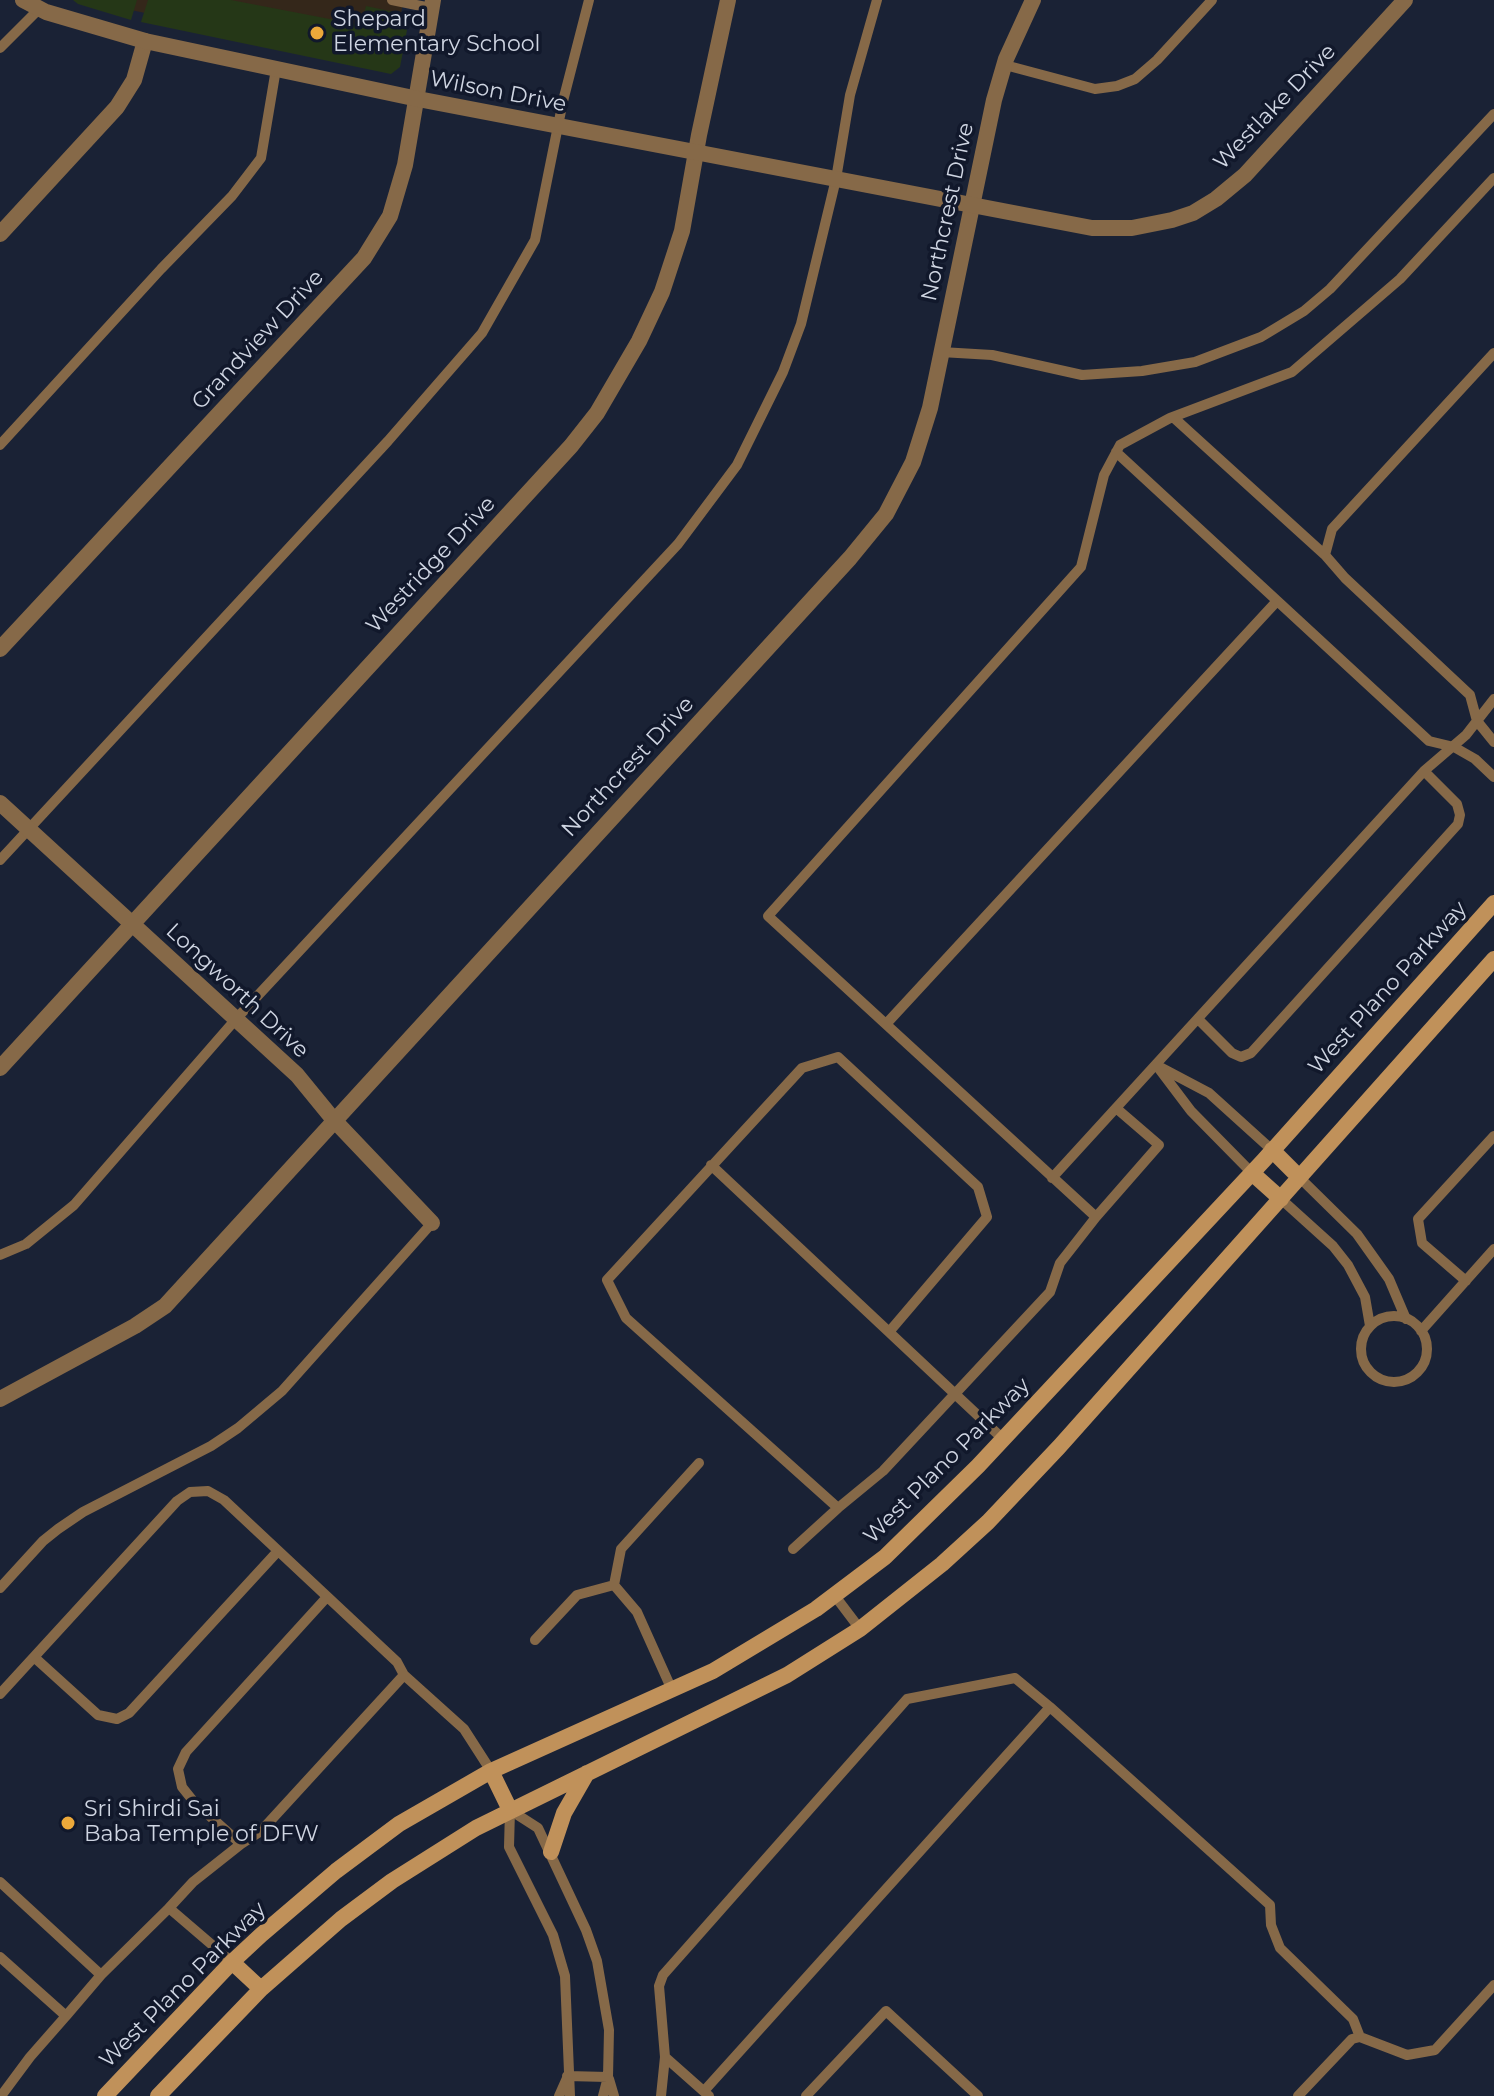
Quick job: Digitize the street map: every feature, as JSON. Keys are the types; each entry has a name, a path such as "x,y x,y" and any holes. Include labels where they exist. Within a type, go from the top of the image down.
{"main road":[{"name":"West Plano Parkway","path":"105,2096 232,1962 336,1871 399,1824 491,1771 713,1671 835,1596 885,1557 944,1501 1252,1173 1494,903"},
{"path":"158,2096 261,1989 341,1919 392,1881 510,1810 787,1675 860,1629 942,1564 988,1522 1059,1447 1494,959"},
{"path":"1272,1150 1299,1177"},
{"path":"1252,1173 1281,1199"},
{"path":"491,1771 510,1810"},
{"path":"551,1852 564,1813 587,1773"},
{"path":"232,1962 261,1989"}],"street":[{"name":"Wilson Drive","path":"23,0 145,41 418,99 971,206"},
{"name":"Westridge Drive","path":"0,1068 571,446 597,413 639,341 662,292 682,231 728,0"},
{"name":"Northcrest Drive","path":"0,1399 135,1326 165,1306 850,558 886,514 913,462 930,408 994,100 1022,20 1033,0"},
{"name":"Westlake Drive","path":"971,206 1092,228 1132,228 1193,213 1245,175 1405,0"},
{"name":"Grandview Drive","path":"0,649 364,258 390,216 405,165 432,4"},
{"path":"0,234 117,107 134,80 145,41"},
{"name":"Longworth Drive","path":"0,803 297,1075 333,1119 432,1223"}],"lane":[{"path":"392,0 432,4"},
{"path":"0,860 388,441 482,333 535,240 563,101 589,0"},
{"path":"0,1255 26,1244 74,1205 236,1019 678,544 737,465 783,372 801,324 836,179 850,95 877,0"},
{"path":"1005,65 1095,89 1117,86 1135,79 1157,60 1212,0"},
{"path":"0,48 45,7"},
{"path":"0,445 232,196 261,158 276,69"},
{"path":"941,352 992,355 1082,375 1142,371 1195,362 1261,337 1304,311 1330,289 1494,114"},
{"path":"1096,1217 768,916 1081,567 1104,475 1120,445 1173,417 1292,372 1400,279 1494,178"},
{"path":"1325,555 1332,529 1494,353"},
{"path":"1173,417 1325,555 1345,578 1470,695 1477,721 1494,742"},
{"path":"1116,452 1429,741 1454,747 1475,759 1494,777"},
{"path":"887,1023 1277,601"},
{"path":"1052,1178 1424,771 1454,747 1494,699"},
{"path":"1198,1019 1232,1053 1241,1057 1251,1053 1458,824 1460,815 1457,804 1424,771"},
{"path":"838,1508 626,1318 607,1280 802,1068 838,1057 978,1187 987,1217 889,1332"},
{"path":"1156,1065 1209,1093 1272,1150"},
{"path":"1156,1065 1191,1111 1252,1173"},
{"path":"793,1549 883,1471 1050,1292 1060,1263 1159,1145 1116,1108"},
{"path":"1466,1281 1422,1243 1418,1219 1494,1136"},
{"path":"711,1165 1003,1439"},
{"path":"1299,1177 1357,1234 1389,1279 1406,1319 1421,1331 1426,1348 1423,1364 1412,1377 1395,1382 1376,1377 1364,1362 1361,1343 1370,1326 1387,1317 1406,1319"},
{"path":"1281,1199 1333,1246 1348,1265 1365,1297 1370,1326"},
{"path":"0,1588 58,1529 83,1512 211,1446 282,1391 432,1223"},
{"path":"1421,1331 1494,1249"},
{"path":"614,1585 621,1549 699,1463"},
{"path":"0,1694 177,1501 190,1492 208,1491 224,1500 397,1662 404,1675 464,1729 491,1771"},
{"path":"34,1657 98,1715 117,1719 129,1713 278,1551"},
{"path":"535,1640 577,1595 614,1585"},
{"path":"614,1585 637,1612 672,1690"},
{"path":"835,1596 860,1629"},
{"path":"241,1844 188,1795 182,1787 178,1769 186,1752 327,1597"},
{"path":"1,2096 30,2057 101,1975 193,1882 261,1831 404,1675"},
{"path":"661,2096 665,2057 659,1986 663,1975 907,1699 1015,1678 1270,1905 1271,1925 1280,1948 1353,2019 1360,2037"},
{"path":"665,2057 706,2094 1050,1707"},
{"path":"510,1810 538,1828 597,1961 609,2030 608,2077 603,2096"},
{"path":"510,1810 509,1847 553,1935 565,1976 570,2096"},
{"path":"0,1882 101,1975"},
{"path":"169,1908 232,1962"},
{"path":"0,1957 66,2016"},
{"path":"1298,2096 1352,2039 1360,2037 1407,2055 1435,2050 1494,1985"},
{"path":"806,2096 886,2011 978,2096"},
{"path":"567,2076 608,2077"},
{"path":"559,2096 567,2076"},
{"path":"608,2077 614,2096"}],"shaded area":[{"name":"Shepard Elementary School","path":"83,0 404,0 389,64"}],"green space":[{"path":"73,0 137,0 131,20"},
{"name":"Shepard Elementary School","path":"148,0 231,0 361,25 366,6 404,14 407,30 400,67 391,74 141,22"}],"place":[{"name":"Shepard Elementary School","path":"317,33"},
{"name":"Sri Shirdi Sai Baba Temple of DFW","path":"68,1823"}]}
